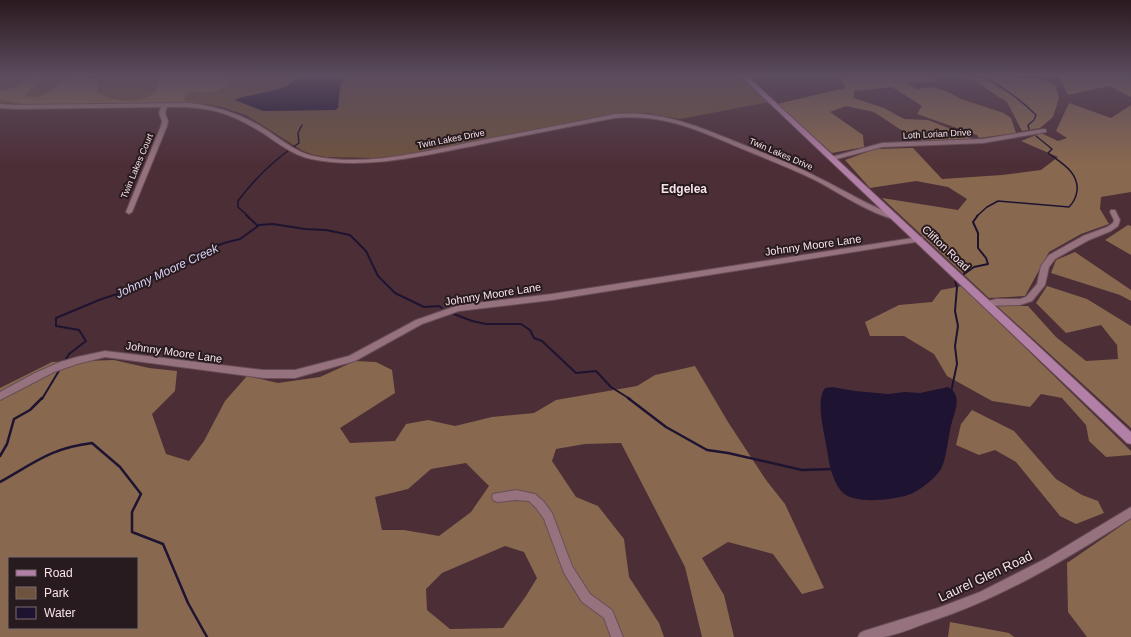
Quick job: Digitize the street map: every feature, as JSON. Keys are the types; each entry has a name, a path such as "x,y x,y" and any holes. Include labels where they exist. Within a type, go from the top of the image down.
{"main road":[{"name":"Clifton Road","path":"776,105 1131,440"}],"street":[{"name":"Twin Lakes Drive","path":"0,106 166,105 199,106 225,110 251,122 291,149 308,156 325,160 390,160 615,116 645,114 670,119 691,126 795,169 877,212 896,218"},
{"name":"Twin Lakes Court","path":"129,212 164,126 165,121 162,113 166,105"},
{"name":"Loth Lorian Drive","path":"833,158 882,145 983,141 1044,130"},
{"path":"987,304 996,302 1020,302 1030,299 1041,285 1047,261 1079,241 1112,227 1117,220 1113,212"},
{"name":"Johnny Moore Lane","path":"0,396 58,366 82,358 105,354 263,374 295,374 352,359 419,322 459,308 552,297 919,239"},
{"path":"497,497 516,495 531,497 540,505 548,516 568,570 578,587 586,598 608,614 618,637"},
{"name":"Laurel Glen Road","path":"864,637 964,604 1012,582 1131,512"}],"green space":[{"path":"210,105 755,105 680,119 647,113 612,114 398,156 374,158 326,157 314,155 303,151 246,115"}],"shaded area":[{"path":"778,105 874,105 884,108 904,119 928,120 969,136 972,139 923,141 898,128 874,112 846,106 830,112 863,135 864,147 832,153"},
{"path":"920,105 979,105 1004,113 1011,118 1016,133 979,138 977,135 917,114 922,106"},
{"path":"1008,105 1057,105 1053,117 1040,128 1022,131"},
{"path":"1068,105 1074,105 1111,118 1131,105 1131,192 1101,197 1100,209 1109,224 1081,234 1049,252 1025,296 989,298 882,198 958,210 967,199 948,187 916,181 870,188 845,160 875,149 913,148 942,179 1002,175 1041,170 1058,157 1021,141 1041,133 1058,141 1067,138 1056,131"},
{"path":"1128,225 1131,226 1131,255 1105,240"},
{"path":"1075,252 1131,290 1131,301 1120,295 1051,273 1056,260"},
{"path":"962,286 1131,451 1131,455 1106,457 1089,441 1086,425 1062,398 1041,394 1030,407 992,401 947,376 934,354 904,336 870,336 865,322 899,305 932,302 941,290"},
{"path":"1047,286 1087,299 1131,326 1131,428 997,306 1028,306 1056,337 1086,361 1118,359 1117,345 1101,325 1066,333 1036,303"},
{"path":"114,360 149,368 177,371 175,391 152,414 166,454 189,461 204,441 225,401 247,376 278,383 320,377 355,361 376,362 392,370 395,393 340,428 350,443 395,441 406,424 428,420 455,426 492,417 534,413 556,400 637,386 655,375 695,366 728,422 766,480 785,504 824,588 802,594 773,554 728,542 702,558 724,595 734,637 702,637 685,567 621,443 585,444 556,449 552,461 576,497 598,506 624,539 629,577 659,623 664,637 0,637 0,388 52,362","holes":["466,463 489,486 471,512 439,536 404,530 382,530 375,497 408,489 431,469","505,546 524,552 537,578 503,628 450,629 427,610 426,589 442,573"]},
{"path":"972,410 1014,431 1056,479 1082,495 1098,501 1104,513 1076,524 1060,516 1016,462 995,450 979,455 956,445 961,424"},
{"path":"1131,519 1131,637 1087,637 1068,612 1067,563"},
{"path":"950,622 1009,633 1014,637 948,637"}],"water":[{"path":"247,105 338,105 338,108 335,110 263,111"},
{"path":"832,387 888,394 905,392 920,393 948,387 952,390 955,394 957,403 945,459 941,469 931,481 922,488 908,495 883,500 863,500 846,495 841,491 835,482 831,471 821,409 822,394 825,388"}],"waterway":[{"path":"1025,105 1036,115 1034,120 1028,125 1029,129"},
{"name":"Johnny Moore Creek","path":"248,216 238,207 238,201 251,184 266,169 299,143 298,133 302,125"},
{"path":"978,215 987,207 998,201 1069,207 1072,203 1077,191 1075,178 1063,164 1048,153 1052,149 1036,136"},
{"name":"Johnny Moore Creek","path":"66,359 69,354 86,341 79,330 56,326 56,318 99,300 135,288 160,274 186,265 207,250 224,243 240,239 258,226 246,215"},
{"path":"964,274 974,267 988,264 986,258 978,248 978,233 973,222 978,215"},
{"path":"259,225 273,224 305,229 326,230 350,235 366,251 378,276 395,293 424,307 439,306 442,308"},
{"path":"951,392 957,364 955,346 958,326 955,311 957,287 955,281"},
{"path":"454,314 472,321 486,324 521,324 530,330 534,338 542,341 576,373 596,371 611,387 630,399"},
{"name":"Johnny Moore Creek","path":"42,399 60,369"},
{"name":"Johnny Moore Creek","path":"0,456 7,444 14,419 30,410 42,398"},
{"path":"628,398 666,427 707,450 728,453 802,470 833,469"},
{"name":"Johnny Moore Creek","path":"0,482 43,457 78,445 92,443 120,467 141,494 132,512 132,532 163,544 188,603 207,637"}],"district":[{"name":"Edgelea","path":"684,189"}]}
